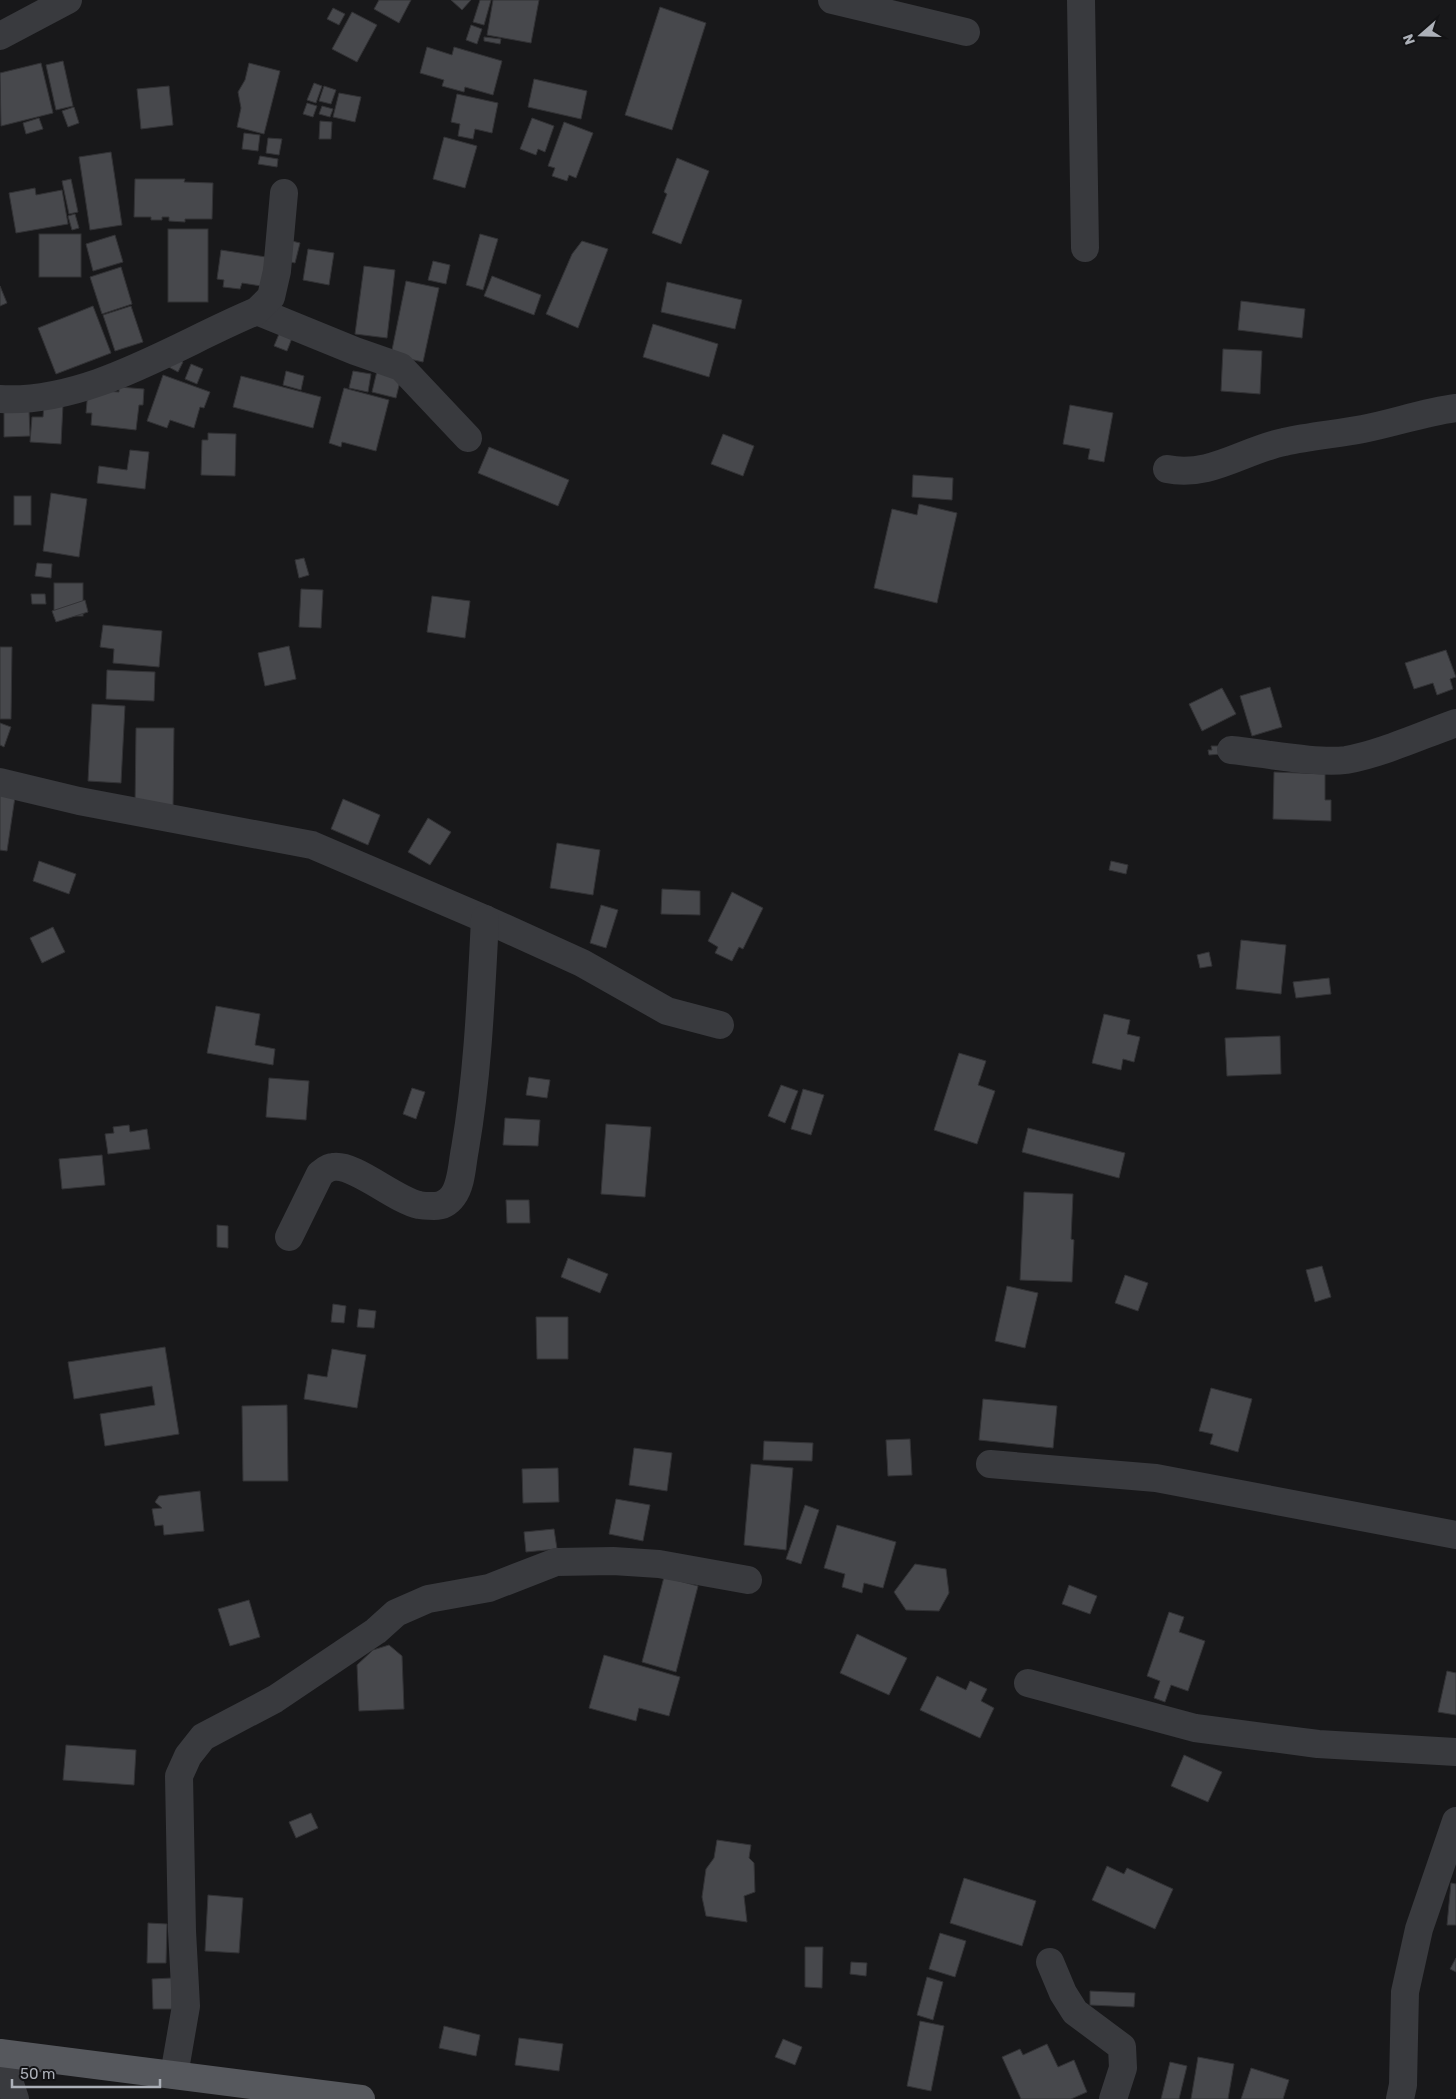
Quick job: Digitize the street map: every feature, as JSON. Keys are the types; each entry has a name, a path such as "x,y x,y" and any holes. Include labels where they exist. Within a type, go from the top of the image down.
{"main road":[{"path":"0,2053 361,2099"}],"street":[{"path":"0,36 68,0"},
{"path":"832,0 966,32"},
{"path":"1081,0 1085,248"},
{"path":"0,398 14,399 66,392 114,377 257,311 271,297 277,271 284,193"},
{"path":"257,311 355,351 401,367 468,438"},
{"path":"1167,468 1183,472 1197,470 1232,461 1282,442 1363,429 1456,408"},
{"path":"1231,750 1317,760 1345,760 1369,754 1456,723"},
{"path":"0,782 79,801 312,845 485,919 582,964 667,1011 720,1025"},
{"path":"289,1237 320,1174 327,1168 334,1166 346,1168 400,1198 418,1205 439,1206 448,1202 454,1195 460,1174 472,1096 480,1011 485,919"},
{"path":"990,1464 1156,1478 1456,1534"},
{"path":"174,2075 186,2006 182,1931 179,1776 188,1756 203,1737 274,1699 376,1631 396,1613 428,1599 490,1588 556,1562 613,1561 659,1564 748,1580"},
{"path":"1028,1683 1195,1728 1318,1744 1456,1752"},
{"path":"1400,2099 1403,2085 1405,1992 1419,1929 1456,1820"},
{"path":"1050,1962 1063,1993 1075,2012 1122,2047 1123,2068 1113,2099"},
{"path":"0,2053 16,2099"}],"building":[{"path":"379,0 411,0 399,23 374,9"},
{"path":"451,0 471,0 462,10"},
{"path":"480,0 491,0 484,25 473,22"},
{"path":"493,0 539,0 531,43 487,35"},
{"path":"660,7 706,23 672,130 625,115"},
{"path":"333,8 345,14 339,25 327,19"},
{"path":"352,12 377,25 357,62 332,49"},
{"path":"471,25 482,29 477,44 466,40"},
{"path":"484,37 501,39 500,44 484,41"},
{"path":"427,47 452,55 454,47 502,61 493,95 465,87 464,92 442,86 444,80 420,73"},
{"path":"63,61 73,106 56,110 46,65"},
{"path":"41,63 53,113 1,126 0,73"},
{"path":"249,63 280,71 264,134 237,127 241,108 238,92 245,80"},
{"path":"534,79 587,91 581,119 528,107"},
{"path":"314,83 322,86 316,103 307,100"},
{"path":"169,86 173,125 141,129 137,89"},
{"path":"324,86 336,90 331,104 319,101"},
{"path":"339,93 361,97 355,122 333,117"},
{"path":"457,94 498,103 492,133 475,129 473,139 458,136 460,124 451,122"},
{"path":"307,103 317,106 313,117 303,114"},
{"path":"322,106 333,109 330,117 319,114"},
{"path":"74,107 79,123 68,127 62,111"},
{"path":"39,118 43,129 26,134 23,123"},
{"path":"532,118 554,126 545,152 538,149 536,155 520,149"},
{"path":"320,121 332,122 331,139 319,139"},
{"path":"564,122 593,133 576,178 569,175 567,181 552,176 555,168 548,166"},
{"path":"244,133 260,135 258,151 242,149"},
{"path":"444,137 477,146 465,188 433,179"},
{"path":"268,138 282,139 279,155 266,153"},
{"path":"111,152 122,225 90,230 79,157"},
{"path":"260,156 278,159 277,167 258,164"},
{"path":"677,158 709,171 681,244 652,233 667,194 664,192"},
{"path":"71,179 78,212 69,214 62,181"},
{"path":"135,179 185,179 184,182 213,183 212,219 185,219 185,222 169,221 169,217 162,217 162,220 151,220 151,217 134,217"},
{"path":"35,188 36,195 62,190 68,224 16,233 9,193"},
{"path":"75,214 79,228 72,230 68,216"},
{"path":"168,229 208,229 208,302 168,302"},
{"path":"39,234 81,234 81,277 39,277"},
{"path":"480,234 498,239 483,290 466,285"},
{"path":"115,235 123,262 93,271 86,244"},
{"path":"292,241 300,243 295,263 287,261"},
{"path":"582,241 608,249 578,328 546,314 572,254"},
{"path":"308,249 334,253 329,285 303,280"},
{"path":"221,250 266,257 261,286 242,283 240,289 223,287 224,280 217,279"},
{"path":"433,261 450,265 446,284 428,280"},
{"path":"364,266 395,270 387,338 355,334"},
{"path":"121,267 132,304 102,314 90,277"},
{"path":"492,276 541,295 534,315 484,296"},
{"path":"406,281 439,288 423,362 391,355"},
{"path":"667,282 742,300 735,329 661,312"},
{"path":"0,286 7,303 0,306"},
{"path":"1241,301 1305,309 1302,338 1238,330"},
{"path":"93,306 111,353 56,374 38,328"},
{"path":"131,306 143,342 115,351 103,315"},
{"path":"653,324 718,344 709,377 643,357"},
{"path":"279,334 292,338 287,351 274,346"},
{"path":"1223,349 1262,351 1260,394 1221,391"},
{"path":"169,355 183,362 178,372 165,365"},
{"path":"191,364 203,369 197,384 185,379"},
{"path":"286,371 304,376 301,390 283,385"},
{"path":"353,371 371,374 368,392 349,388"},
{"path":"377,371 401,377 396,398 372,392"},
{"path":"163,375 210,392 204,408 200,407 194,428 170,420 167,428 147,421"},
{"path":"241,376 321,397 313,428 233,407"},
{"path":"119,387 144,389 143,405 139,405 136,430 91,425 92,413 86,413 88,390 119,392"},
{"path":"344,388 389,400 376,451 342,442 341,447 329,443"},
{"path":"44,404 63,405 61,444 30,442 32,417 43,417"},
{"path":"1070,405 1113,413 1104,462 1088,459 1090,449 1063,444"},
{"path":"29,410 30,436 4,437 4,411"},
{"path":"208,433 236,434 235,476 201,475 202,440 208,440"},
{"path":"723,434 754,446 743,476 711,464"},
{"path":"489,447 569,480 558,506 478,473"},
{"path":"130,450 149,452 145,489 97,483 99,466 127,470"},
{"path":"913,475 953,478 952,500 912,497"},
{"path":"51,493 87,499 79,557 43,551"},
{"path":"14,496 31,496 31,525 14,525"},
{"path":"919,504 957,513 937,603 874,588 892,509 917,515"},
{"path":"304,558 309,575 299,578 295,560"},
{"path":"37,563 52,564 51,578 35,576"},
{"path":"54,583 83,583 83,616 54,616"},
{"path":"301,589 323,590 321,628 299,627"},
{"path":"31,594 45,594 46,604 32,604"},
{"path":"432,596 470,601 465,638 427,632"},
{"path":"85,600 88,612 56,622 52,611"},
{"path":"103,625 162,631 159,667 113,663 114,649 100,647"},
{"path":"289,646 296,679 265,686 258,653"},
{"path":"0,647 12,647 11,719 0,719"},
{"path":"1446,650 1456,677 1450,679 1453,689 1437,695 1433,683 1414,689 1405,663"},
{"path":"107,670 155,672 154,701 106,699"},
{"path":"1270,687 1282,727 1252,736 1240,696"},
{"path":"1222,688 1236,714 1202,731 1189,704"},
{"path":"92,704 125,706 121,783 88,781"},
{"path":"0,723 11,727 4,747 0,745"},
{"path":"136,728 174,728 173,808 135,807"},
{"path":"1211,746 1220,746 1221,754 1209,755 1208,750 1212,750"},
{"path":"1274,772 1325,774 1325,800 1331,800 1331,821 1273,819"},
{"path":"0,794 15,797 7,851 0,850"},
{"path":"343,799 380,815 368,845 331,829"},
{"path":"428,818 451,832 430,865 408,852"},
{"path":"557,843 600,850 593,895 550,888"},
{"path":"39,861 76,874 69,894 33,881"},
{"path":"1111,861 1128,865 1126,874 1109,870"},
{"path":"662,889 700,891 700,915 661,914"},
{"path":"732,892 763,908 743,949 739,947 732,961 715,953 718,947 708,941"},
{"path":"601,905 618,910 606,948 590,943"},
{"path":"53,927 65,952 42,963 30,938"},
{"path":"1241,940 1286,945 1281,994 1236,989"},
{"path":"1209,952 1212,966 1200,968 1197,955"},
{"path":"1329,978 1331,994 1296,998 1293,982"},
{"path":"216,1006 260,1014 255,1045 275,1049 273,1065 207,1053"},
{"path":"1104,1014 1130,1020 1127,1034 1140,1037 1134,1062 1123,1059 1121,1070 1092,1063"},
{"path":"1280,1036 1281,1074 1227,1076 1225,1038"},
{"path":"959,1053 986,1061 978,1085 995,1091 977,1144 934,1130"},
{"path":"529,1077 550,1080 547,1098 526,1095"},
{"path":"269,1078 309,1081 306,1120 266,1117"},
{"path":"781,1085 798,1091 785,1123 768,1116"},
{"path":"412,1088 425,1092 416,1119 403,1114"},
{"path":"803,1089 824,1095 811,1135 791,1129"},
{"path":"505,1118 540,1120 538,1146 503,1145"},
{"path":"606,1124 651,1127 645,1197 601,1194"},
{"path":"129,1125 130,1132 147,1129 150,1149 108,1154 105,1134 114,1133 113,1127"},
{"path":"1028,1128 1125,1153 1119,1178 1022,1152"},
{"path":"102,1155 105,1185 62,1189 59,1159"},
{"path":"1024,1192 1073,1194 1071,1239 1074,1240 1072,1282 1020,1280"},
{"path":"506,1200 529,1200 530,1223 507,1223"},
{"path":"217,1225 228,1226 228,1248 217,1247"},
{"path":"568,1258 608,1274 600,1293 561,1277"},
{"path":"1322,1266 1331,1297 1315,1302 1306,1270"},
{"path":"1125,1275 1148,1283 1138,1311 1115,1303"},
{"path":"1007,1286 1038,1293 1025,1348 995,1341"},
{"path":"333,1304 346,1306 344,1323 331,1322"},
{"path":"359,1309 376,1311 374,1328 357,1327"},
{"path":"536,1317 568,1317 568,1359 537,1359"},
{"path":"165,1347 179,1434 105,1446 100,1414 155,1405 152,1386 74,1399 68,1362"},
{"path":"332,1349 366,1355 357,1408 304,1399 308,1374 327,1377"},
{"path":"1211,1388 1252,1399 1238,1452 1210,1444 1213,1434 1199,1431"},
{"path":"983,1399 1057,1406 1053,1448 979,1440"},
{"path":"287,1405 288,1481 243,1481 242,1406"},
{"path":"910,1439 912,1475 888,1476 886,1440"},
{"path":"764,1441 813,1443 812,1461 763,1460"},
{"path":"634,1448 672,1453 667,1491 629,1485"},
{"path":"751,1464 793,1468 786,1550 744,1545"},
{"path":"558,1468 559,1502 523,1503 522,1469"},
{"path":"200,1491 204,1531 164,1535 163,1525 155,1526 152,1509 162,1508 155,1502 159,1496"},
{"path":"616,1499 650,1505 643,1541 609,1534"},
{"path":"805,1505 819,1510 801,1564 786,1559"},
{"path":"837,1525 896,1542 883,1588 864,1583 862,1593 842,1587 845,1574 824,1568"},
{"path":"554,1529 557,1549 526,1552 524,1532"},
{"path":"915,1564 946,1569 949,1593 939,1611 906,1610 894,1592"},
{"path":"664,1577 698,1586 676,1672 642,1662"},
{"path":"1069,1585 1097,1596 1090,1614 1062,1604"},
{"path":"249,1600 260,1637 230,1646 218,1609"},
{"path":"1169,1612 1184,1617 1179,1632 1205,1641 1188,1691 1171,1685 1165,1702 1154,1698 1160,1681 1147,1676"},
{"path":"857,1634 907,1658 889,1695 840,1673"},
{"path":"389,1645 402,1656 404,1709 359,1711 357,1665 373,1650"},
{"path":"604,1655 680,1677 669,1716 639,1708 636,1721 589,1708"},
{"path":"1447,1671 1456,1673 1456,1715 1438,1712"},
{"path":"937,1676 966,1690 970,1681 987,1689 981,1701 994,1708 980,1738 920,1710"},
{"path":"66,1745 136,1750 134,1785 63,1780"},
{"path":"1184,1755 1222,1772 1208,1802 1171,1786"},
{"path":"311,1813 318,1828 296,1838 289,1822"},
{"path":"717,1840 751,1845 749,1858 754,1863 755,1892 744,1896 747,1922 706,1916 702,1897 706,1869 714,1858"},
{"path":"1107,1866 1124,1874 1127,1868 1173,1889 1155,1929 1092,1900"},
{"path":"964,1878 1036,1901 1022,1946 950,1923"},
{"path":"1451,1883 1456,1884 1456,1925 1447,1925"},
{"path":"208,1895 243,1898 239,1953 205,1951"},
{"path":"148,1923 167,1924 166,1963 147,1963"},
{"path":"940,1933 966,1941 955,1977 929,1969"},
{"path":"805,1947 823,1947 822,1988 805,1987"},
{"path":"1456,1958 1456,1972 1450,1969"},
{"path":"851,1962 867,1963 866,1976 850,1974"},
{"path":"927,1977 943,1982 933,2020 917,2015"},
{"path":"172,1978 172,2009 153,2009 152,1979"},
{"path":"1090,1991 1135,1993 1134,2007 1090,2005"},
{"path":"920,2021 944,2026 931,2091 907,2086"},
{"path":"444,2026 480,2035 476,2056 439,2048"},
{"path":"519,2038 563,2044 559,2071 515,2065"},
{"path":"783,2039 802,2047 795,2065 775,2057"},
{"path":"1047,2044 1058,2067 1074,2060 1087,2092 1071,2099 1021,2099 1002,2057 1020,2049 1023,2055"},
{"path":"1198,2057 1234,2064 1228,2099 1191,2099"},
{"path":"1170,2062 1187,2066 1179,2099 1161,2099"},
{"path":"1251,2068 1289,2080 1283,2099 1241,2099"}]}
